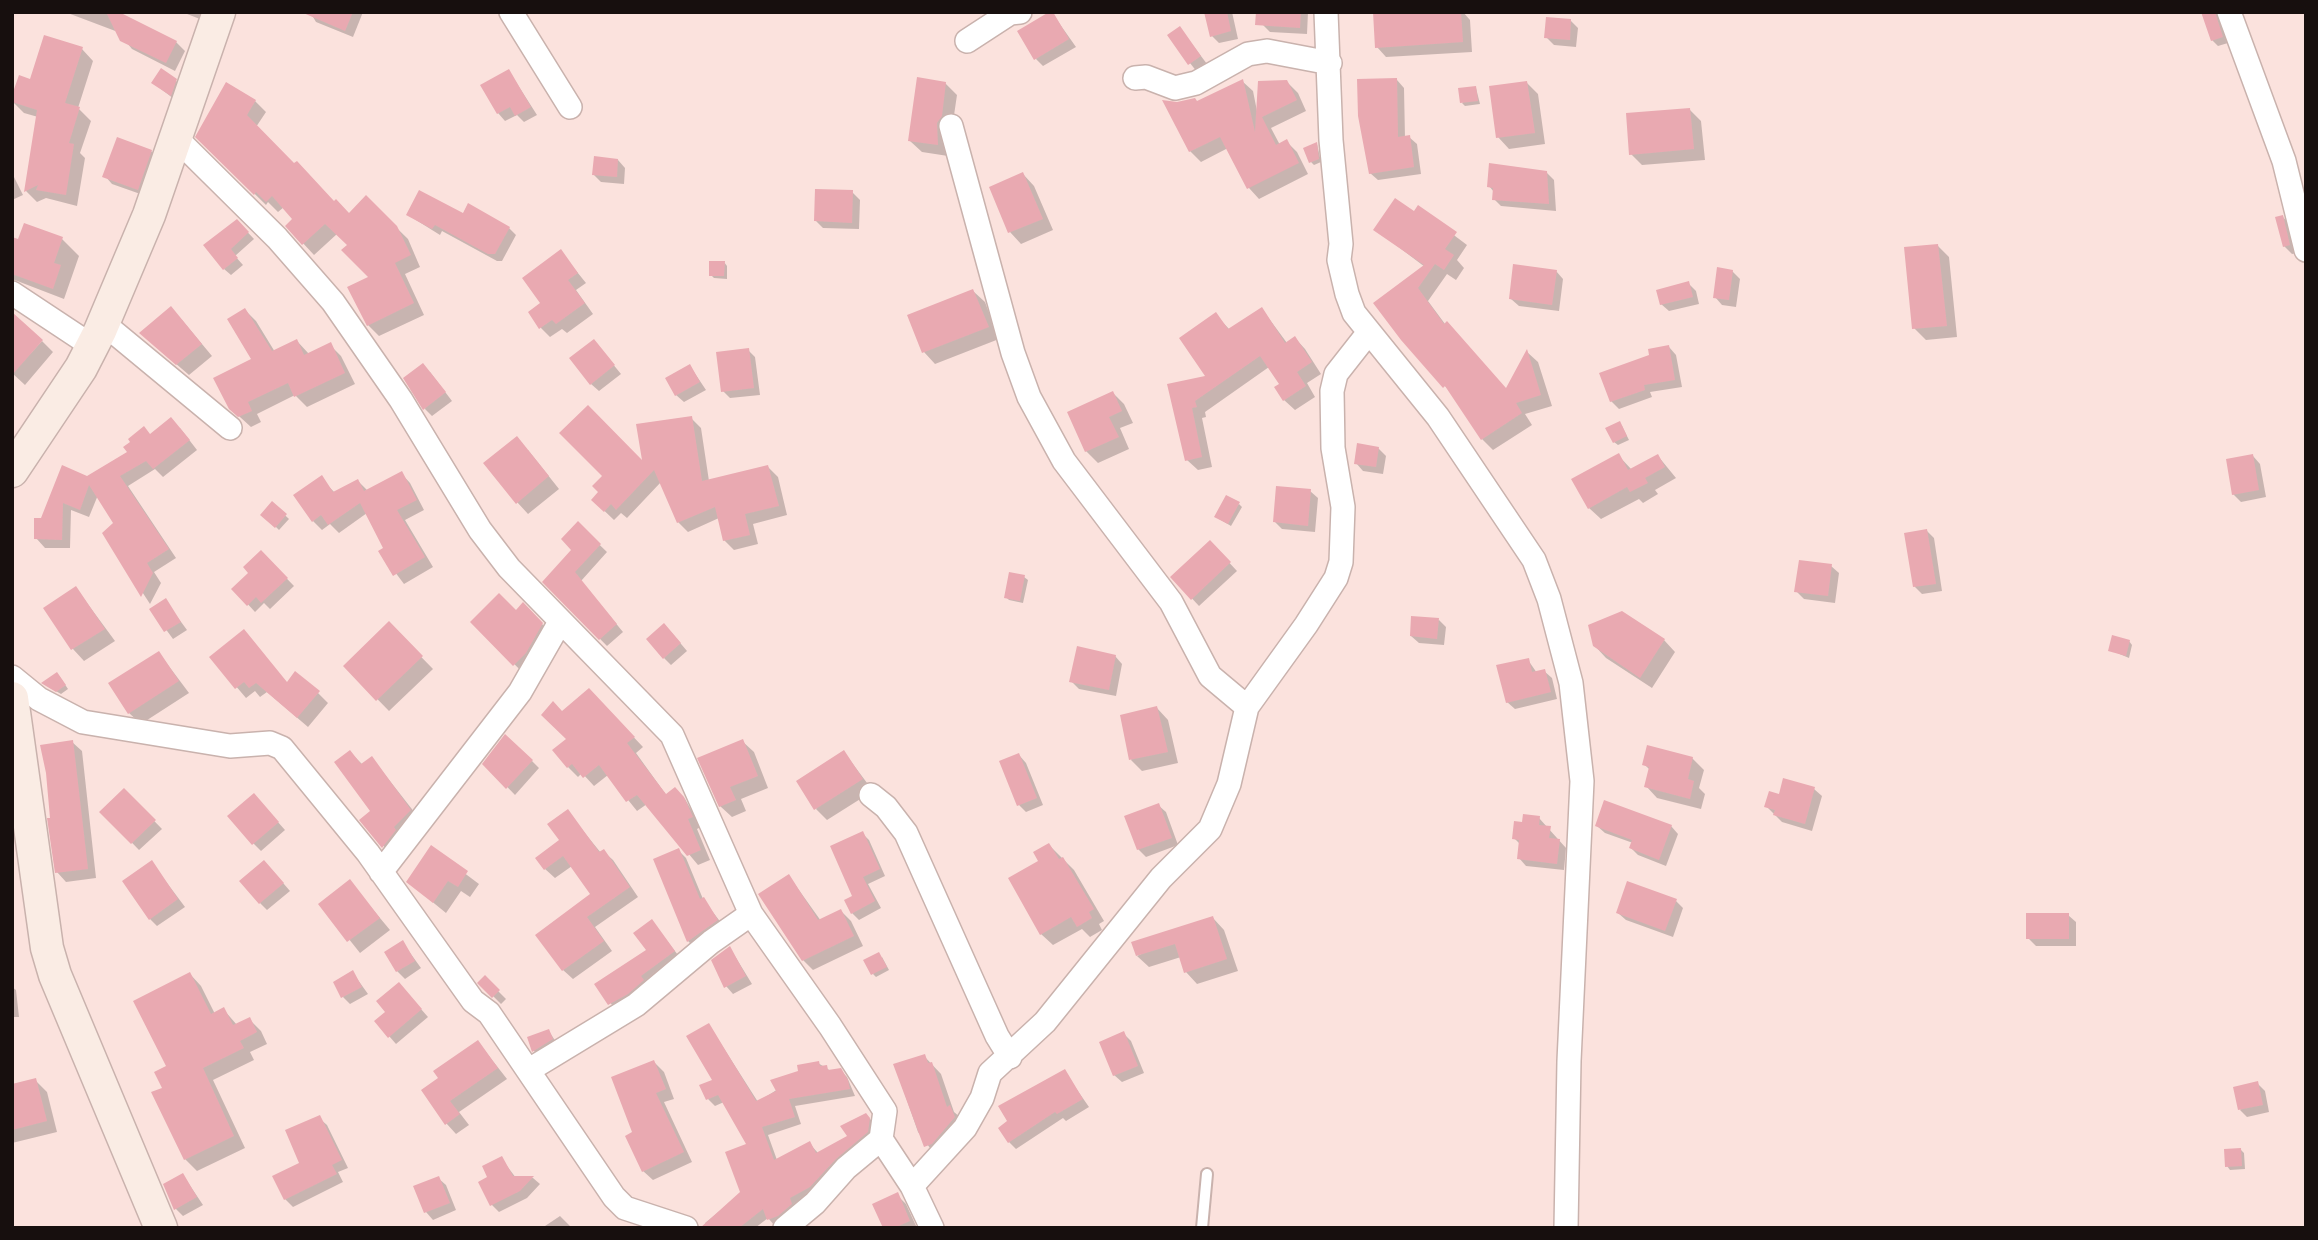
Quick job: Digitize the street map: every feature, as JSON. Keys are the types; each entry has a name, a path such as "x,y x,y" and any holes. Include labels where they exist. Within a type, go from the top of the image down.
{"street":[{"path":"12,471 97,335 177,139 219,12"},
{"path":"511,12 570,107"},
{"path":"967,41 1010,13 1020,12"},
{"path":"1326,12 1331,140 1342,278 1354,313 1438,417 1534,560 1549,599 1571,683 1582,781 1569,1061 1566,1228"},
{"path":"2229,12 2284,161 2306,250"},
{"path":"1135,78 1146,77 1175,88 1196,83 1248,54 1267,51 1330,63"},
{"path":"951,126 1013,353 1029,397 1064,461 1171,602 1210,676 1247,708"},
{"path":"177,139 277,238 333,302 401,400 492,548 560,622 672,735 751,914 830,1026 885,1111 881,1139 912,1186 932,1228"},
{"path":"12,293 97,335 230,428"},
{"path":"912,1186 965,1128 982,1098 987,1077 1045,1022 1161,878 1210,828 1229,784 1247,708 1307,625 1338,570 1343,507 1333,448 1332,391 1336,374 1369,332"},
{"path":"381,872 520,692 560,622"},
{"path":"12,677 39,699 83,722 230,746 270,743 282,748 381,872 426,939 473,1001 489,1013 614,1197 625,1208 686,1228"},
{"path":"12,698 47,948 55,975 161,1228"},
{"path":"871,795 886,807 906,833 997,1036 1010,1057"},
{"path":"529,1070 636,1005 711,942 751,914"},
{"path":"792,1226 846,1168 881,1139"}],"lane":[{"path":"1202,1228 1208,1174"}],"building":[{"path":"106,12 119,12 177,41 166,63 120,41"},
{"path":"301,12 353,12 345,31"},
{"path":"1053,12 1069,39 1034,60 1017,31"},
{"path":"1204,12 1227,12 1231,31 1210,37"},
{"path":"1256,12 1301,12 1300,28 1255,25"},
{"path":"1373,12 1461,12 1463,42 1375,48"},
{"path":"2201,12 2215,12 2223,37 2211,41"},
{"path":"1546,17 1571,19 1570,40 1544,38"},
{"path":"1180,26 1201,56 1188,65 1167,35"},
{"path":"44,35 83,47 65,103 80,107 69,143 74,144 66,195 36,190 38,185 24,192 37,110 12,102 12,95 19,75 30,79"},
{"path":"161,68 177,79 171,96 151,83"},
{"path":"509,69 531,107 515,116 510,107 497,114 480,85"},
{"path":"917,77 946,82 942,116 937,123 938,145 908,141"},
{"path":"1397,78 1398,137 1410,135 1414,167 1369,174 1358,116 1357,79"},
{"path":"1243,79 1255,132 1258,81 1287,80 1297,100 1262,117 1276,145 1287,139 1299,163 1247,189 1220,137 1189,152 1162,100 1177,102 1195,98 1197,101"},
{"path":"1527,81 1535,133 1496,138 1489,86"},
{"path":"226,82 256,100 247,115 294,163 297,161 334,201 336,199 349,213 366,195 397,226 411,255 395,263 414,303 367,326 347,287 368,277 341,250 347,245 325,224 302,245 285,226 292,219 272,196 266,202 256,192 254,195 195,137"},
{"path":"1476,86 1478,101 1460,103 1458,88"},
{"path":"1690,108 1694,149 1629,155 1626,113"},
{"path":"117,137 152,150 138,190 102,177"},
{"path":"1317,142 1319,159 1309,163 1303,148"},
{"path":"594,156 618,159 617,177 592,175"},
{"path":"1489,163 1547,171 1549,204 1492,200 1493,188 1487,187"},
{"path":"1023,172 1043,219 1008,233 989,187"},
{"path":"815,189 853,190 852,223 814,221"},
{"path":"419,190 463,213 468,203 510,227 495,254 488,254 435,225 432,229 406,215"},
{"path":"1395,198 1414,211 1418,205 1457,232 1445,249 1454,255 1444,270 1435,264 1418,288 1444,324 1447,321 1506,388 1527,349 1541,395 1516,403 1522,413 1481,440 1445,386 1443,388 1401,340 1373,303 1424,265 1373,230"},
{"path":"2283,215 2290,245 2283,247 2275,217"},
{"path":"237,219 249,232 231,249 238,258 223,270 203,245"},
{"path":"24,223 63,237 54,263 61,265 53,289 12,274 12,237 18,239"},
{"path":"1938,244 1947,326 1912,329 1904,247"},
{"path":"561,249 578,273 568,280 585,303 556,324 552,320 539,329 528,312 540,303 522,278"},
{"path":"709,261 725,261 724,276 709,276"},
{"path":"1513,264 1557,270 1552,305 1509,299"},
{"path":"1717,267 1733,270 1729,300 1713,298"},
{"path":"1689,281 1693,297 1660,305 1656,290"},
{"path":"973,289 989,327 922,353 907,315"},
{"path":"171,306 202,344 176,365 139,333"},
{"path":"1262,307 1285,343 1295,336 1312,362 1297,372 1306,386 1283,401 1274,387 1279,384 1260,356 1195,401 1197,407 1192,408 1202,457 1185,461 1167,384 1205,376 1179,338 1216,312 1228,329"},
{"path":"245,308 272,351 297,339 304,355 331,342 345,373 294,397 288,383 248,402 252,411 238,417 229,409 213,378 251,359 227,319"},
{"path":"12,312 43,340 12,375"},
{"path":"594,339 615,365 590,385 569,358"},
{"path":"1669,345 1675,380 1644,385 1645,390 1610,402 1599,373 1649,355 1648,349"},
{"path":"749,348 754,388 721,392 716,352"},
{"path":"423,363 446,392 423,410 403,378"},
{"path":"690,364 700,382 675,396 665,378"},
{"path":"1113,391 1122,411 1109,417 1119,437 1085,452 1067,412"},
{"path":"588,405 642,460 636,424 692,416 702,481 768,465 779,506 745,514 750,535 723,541 715,507 677,523 654,470 616,510 611,504 604,512 591,500 598,492 592,486 602,476 559,433"},
{"path":"171,417 190,440 153,469 146,461 120,476 169,549 147,563 153,573 141,597 102,533 113,523 89,485 80,510 63,503 62,540 34,539 34,518 41,518 62,465 87,476 127,452 123,447 130,442 128,439 144,426 150,434"},
{"path":"1620,421 1627,436 1613,443 1605,428"},
{"path":"517,436 549,476 516,504 483,463"},
{"path":"1357,443 1379,447 1376,467 1354,464"},
{"path":"1619,453 1628,470 1658,454 1665,467 1645,478 1648,483 1630,492 1627,487 1588,509 1571,479"},
{"path":"2253,454 2259,490 2232,495 2226,459"},
{"path":"402,471 417,500 397,510 425,557 393,576 378,551 383,548 360,503 328,525 321,515 312,522 293,495 322,475 333,492 358,479 364,491"},
{"path":"1276,486 1311,489 1308,526 1273,522"},
{"path":"1226,495 1240,502 1228,524 1214,517"},
{"path":"272,501 287,514 275,528 260,515"},
{"path":"578,521 601,544 575,572 617,624 599,640 542,582 571,550 561,539"},
{"path":"1927,529 1936,584 1913,587 1904,533"},
{"path":"1210,540 1231,562 1191,600 1170,577"},
{"path":"261,550 288,578 261,603 256,597 247,606 231,589 248,573 243,567"},
{"path":"1799,560 1832,564 1828,596 1794,592"},
{"path":"1009,572 1025,575 1020,601 1004,598"},
{"path":"76,586 105,629 71,650 43,608"},
{"path":"499,593 516,610 523,602 543,623 526,653 513,666 470,622"},
{"path":"166,598 181,622 164,632 149,609"},
{"path":"1622,611 1665,639 1640,678 1593,646 1588,625"},
{"path":"1411,616 1439,618 1437,639 1410,636"},
{"path":"389,621 423,656 376,701 343,666"},
{"path":"664,623 681,643 663,659 646,639"},
{"path":"244,629 287,682 295,671 320,691 297,718 256,683 249,688 244,682 235,689 209,657"},
{"path":"2112,635 2130,640 2126,656 2108,651"},
{"path":"1077,646 1116,655 1109,690 1069,682"},
{"path":"159,651 179,681 128,714 108,683"},
{"path":"1529,658 1532,672 1545,669 1551,692 1506,703 1496,665"},
{"path":"57,672 66,685 56,692 41,683"},
{"path":"589,688 635,737 627,743 666,794 675,787 684,797 693,817 688,819 701,850 687,856 637,795 626,802 599,765 583,778 572,764 567,768 552,750 566,739 541,715 553,701 562,711"},
{"path":"1157,706 1168,752 1129,760 1120,715"},
{"path":"505,734 533,760 506,789 482,764"},
{"path":"743,739 758,776 730,787 736,800 719,807 697,758"},
{"path":"73,740 88,869 55,873 47,818 50,818 46,773 40,745"},
{"path":"1647,745 1693,757 1688,779 1694,781 1690,799 1644,787 1649,767 1642,765"},
{"path":"350,750 361,764 372,756 411,810 394,827 396,830 382,848 359,820 370,811 334,762"},
{"path":"844,750 863,779 814,810 796,781"},
{"path":"1019,753 1037,798 1017,806 999,761"},
{"path":"1783,778 1815,787 1805,824 1773,815 1775,810 1764,807 1769,791 1779,794"},
{"path":"124,788 156,820 131,844 99,812"},
{"path":"254,793 279,822 252,845 227,816"},
{"path":"1604,800 1672,825 1659,860 1629,848 1632,840 1595,826"},
{"path":"1159,803 1172,838 1137,850 1124,816"},
{"path":"568,809 599,852 604,849 630,887 587,917 604,941 562,971 535,935 590,894 563,856 544,870 535,858 559,840 547,824"},
{"path":"1523,814 1540,816 1539,825 1551,826 1549,838 1560,839 1557,864 1517,859 1519,840 1512,839 1514,821 1522,822"},
{"path":"863,831 880,869 863,877 875,901 851,914 844,900 852,896 830,846"},
{"path":"1049,843 1059,859 1063,857 1094,909 1089,912 1092,918 1077,927 1071,917 1040,935 1008,878 1038,861 1033,852"},
{"path":"431,845 468,871 458,887 448,881 433,903 406,882"},
{"path":"679,848 700,899 704,897 718,920 687,942 653,859"},
{"path":"152,860 178,899 149,920 122,881"},
{"path":"264,860 284,883 259,904 239,881"},
{"path":"789,874 818,920 841,909 854,936 802,961 758,894"},
{"path":"350,879 380,918 347,942 318,904"},
{"path":"1627,881 1677,899 1665,931 1616,913"},
{"path":"2026,913 2069,913 2069,939 2026,939"},
{"path":"1213,916 1227,959 1184,973 1175,944 1136,956 1131,942"},
{"path":"652,919 675,951 641,976 644,980 628,994 608,1005 594,984 646,950 633,933"},
{"path":"403,940 415,961 396,972 384,952"},
{"path":"730,946 746,976 724,988 711,960"},
{"path":"879,952 887,967 871,975 863,960"},
{"path":"353,970 362,987 341,998 333,982"},
{"path":"190,972 211,1014 224,1007 233,1025 250,1017 257,1032 240,1041 244,1048 203,1068 234,1136 184,1160 151,1092 162,1088 154,1072 166,1066 133,1001"},
{"path":"485,975 500,990 492,998 477,983"},
{"path":"399,982 422,1009 388,1038 374,1021 385,1012 376,1001"},
{"path":"709,1023 756,1101 776,1091 770,1080 798,1071 797,1065 819,1061 820,1066 827,1065 828,1070 841,1068 848,1080 850,1089 789,1099 795,1117 762,1127 774,1160 810,1141 816,1153 847,1136 840,1126 866,1113 870,1118 868,1132 836,1159 810,1187 790,1198 792,1204 778,1216 767,1220 763,1209 739,1228 700,1228 740,1192 725,1152 746,1144 718,1095 706,1100 699,1085 712,1080 686,1036"},
{"path":"549,1029 553,1039 532,1052 527,1037"},
{"path":"1124,1031 1138,1066 1113,1076 1099,1042"},
{"path":"478,1040 498,1068 450,1101 460,1114 445,1125 421,1090 438,1078 433,1071"},
{"path":"925,1054 928,1063 932,1062 947,1107 950,1105 955,1117 932,1144 924,1147 893,1064"},
{"path":"654,1060 666,1089 656,1093 684,1152 642,1172 625,1136 632,1132 611,1077"},
{"path":"1065,1069 1083,1099 1057,1114 1055,1112 1008,1143 998,1128 1007,1121 998,1106"},
{"path":"36,1078 47,1121 12,1130 12,1084"},
{"path":"2258,1081 2263,1105 2238,1110 2233,1087"},
{"path":"320,1115 342,1160 332,1165 337,1174 284,1200 272,1176 299,1163 285,1130"},
{"path":"2241,1148 2242,1166 2225,1167 2224,1149"},
{"path":"502,1156 513,1176 534,1176 520,1191 490,1206 478,1182 487,1177 482,1166"},
{"path":"183,1173 197,1197 174,1210 163,1184"},
{"path":"439,1176 450,1203 424,1213 413,1186"},
{"path":"898,1192 910,1221 894,1228 883,1228 872,1204"}]}
